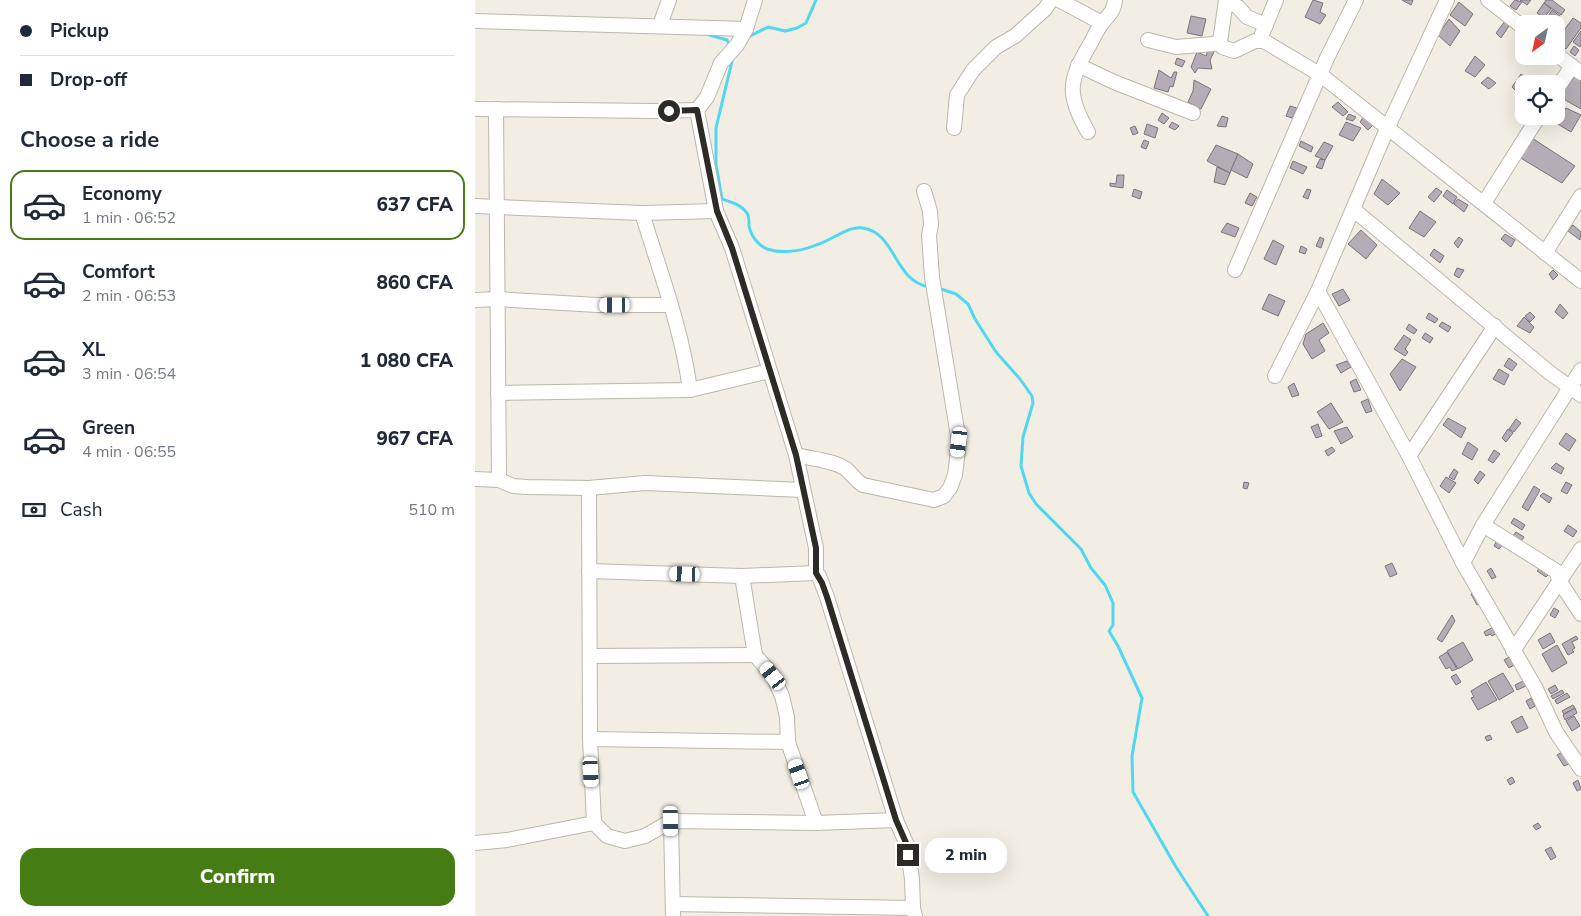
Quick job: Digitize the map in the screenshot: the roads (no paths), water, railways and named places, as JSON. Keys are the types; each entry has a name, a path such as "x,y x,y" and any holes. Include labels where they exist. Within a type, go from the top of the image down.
{"street":[{"path":"660,26 669,0"},
{"path":"671,821 673,910 914,912 907,845 896,820 827,597 816,573 816,548 796,455 732,248 717,211 697,110 707,97 721,63 737,45 755,0"},
{"path":"954,128 957,95 973,70 995,47 1015,36 1045,9 1051,0"},
{"path":"1059,0 1102,23"},
{"path":"1088,132 1072,91 1074,75 1077,65 1102,23 1111,14 1115,0"},
{"path":"1259,40 1276,0"},
{"path":"1235,270 1356,0"},
{"path":"1275,376 1319,291 1387,129 1447,0"},
{"path":"1488,0 1515,21"},
{"path":"1232,2 1247,18 1266,25"},
{"path":"1232,2 1220,42 1222,47 1234,51 1259,40 1264,41 1321,75 1581,281"},
{"path":"475,21 745,29"},
{"path":"1148,40 1176,47 1220,42"},
{"path":"1565,61 1576,69 1565,81"},
{"path":"1077,65 1114,82 1193,113"},
{"path":"475,109 697,110"},
{"path":"496,109 499,480"},
{"path":"1484,203 1533,125"},
{"path":"796,455 838,464 863,485 934,500 944,496 950,488 955,475 959,442 933,277 929,235 931,225 930,211 924,191"},
{"path":"1545,253 1581,196"},
{"path":"475,206 643,213 717,211"},
{"path":"1354,210 1575,391"},
{"path":"643,213 684,352 690,390"},
{"path":"1319,291 1409,456 1463,563 1535,687 1556,732 1581,769"},
{"path":"475,300 497,299 597,305 671,305"},
{"path":"1409,456 1495,326"},
{"path":"1463,563 1483,525 1575,391 1581,370"},
{"path":"497,393 690,390 769,371"},
{"path":"475,479 499,480 513,486 589,488 645,483 803,490"},
{"path":"589,488 590,739 594,823 607,836 625,841 645,836 671,821 817,822 896,820"},
{"path":"1483,525 1557,571 1560,582 1581,614"},
{"path":"1513,651 1581,549"},
{"path":"589,571 742,576 816,573"},
{"path":"742,576 755,654 773,676 782,696 787,717 788,742 817,822"},
{"path":"591,656 755,654"},
{"path":"590,739 788,742"},
{"path":"475,844 507,840 594,823"}],"waterway":[{"path":"746,38 768,27 785,31 797,28 806,23 816,0"},
{"path":"706,34 727,40 730,47"},
{"path":"733,57 716,128 716,164 722,199 737,204 746,212 750,230 755,240 767,249 793,251 819,244 852,229 863,228 874,232 882,238 909,276 917,283 929,287"},
{"path":"938,288 956,294 968,304 975,319 996,352 1032,396 1033,403 1023,437 1021,466 1029,493 1036,504 1081,549 1091,568 1105,585 1113,603 1113,625 1109,631 1142,698 1132,756 1133,792 1176,867 1208,916"}]}
